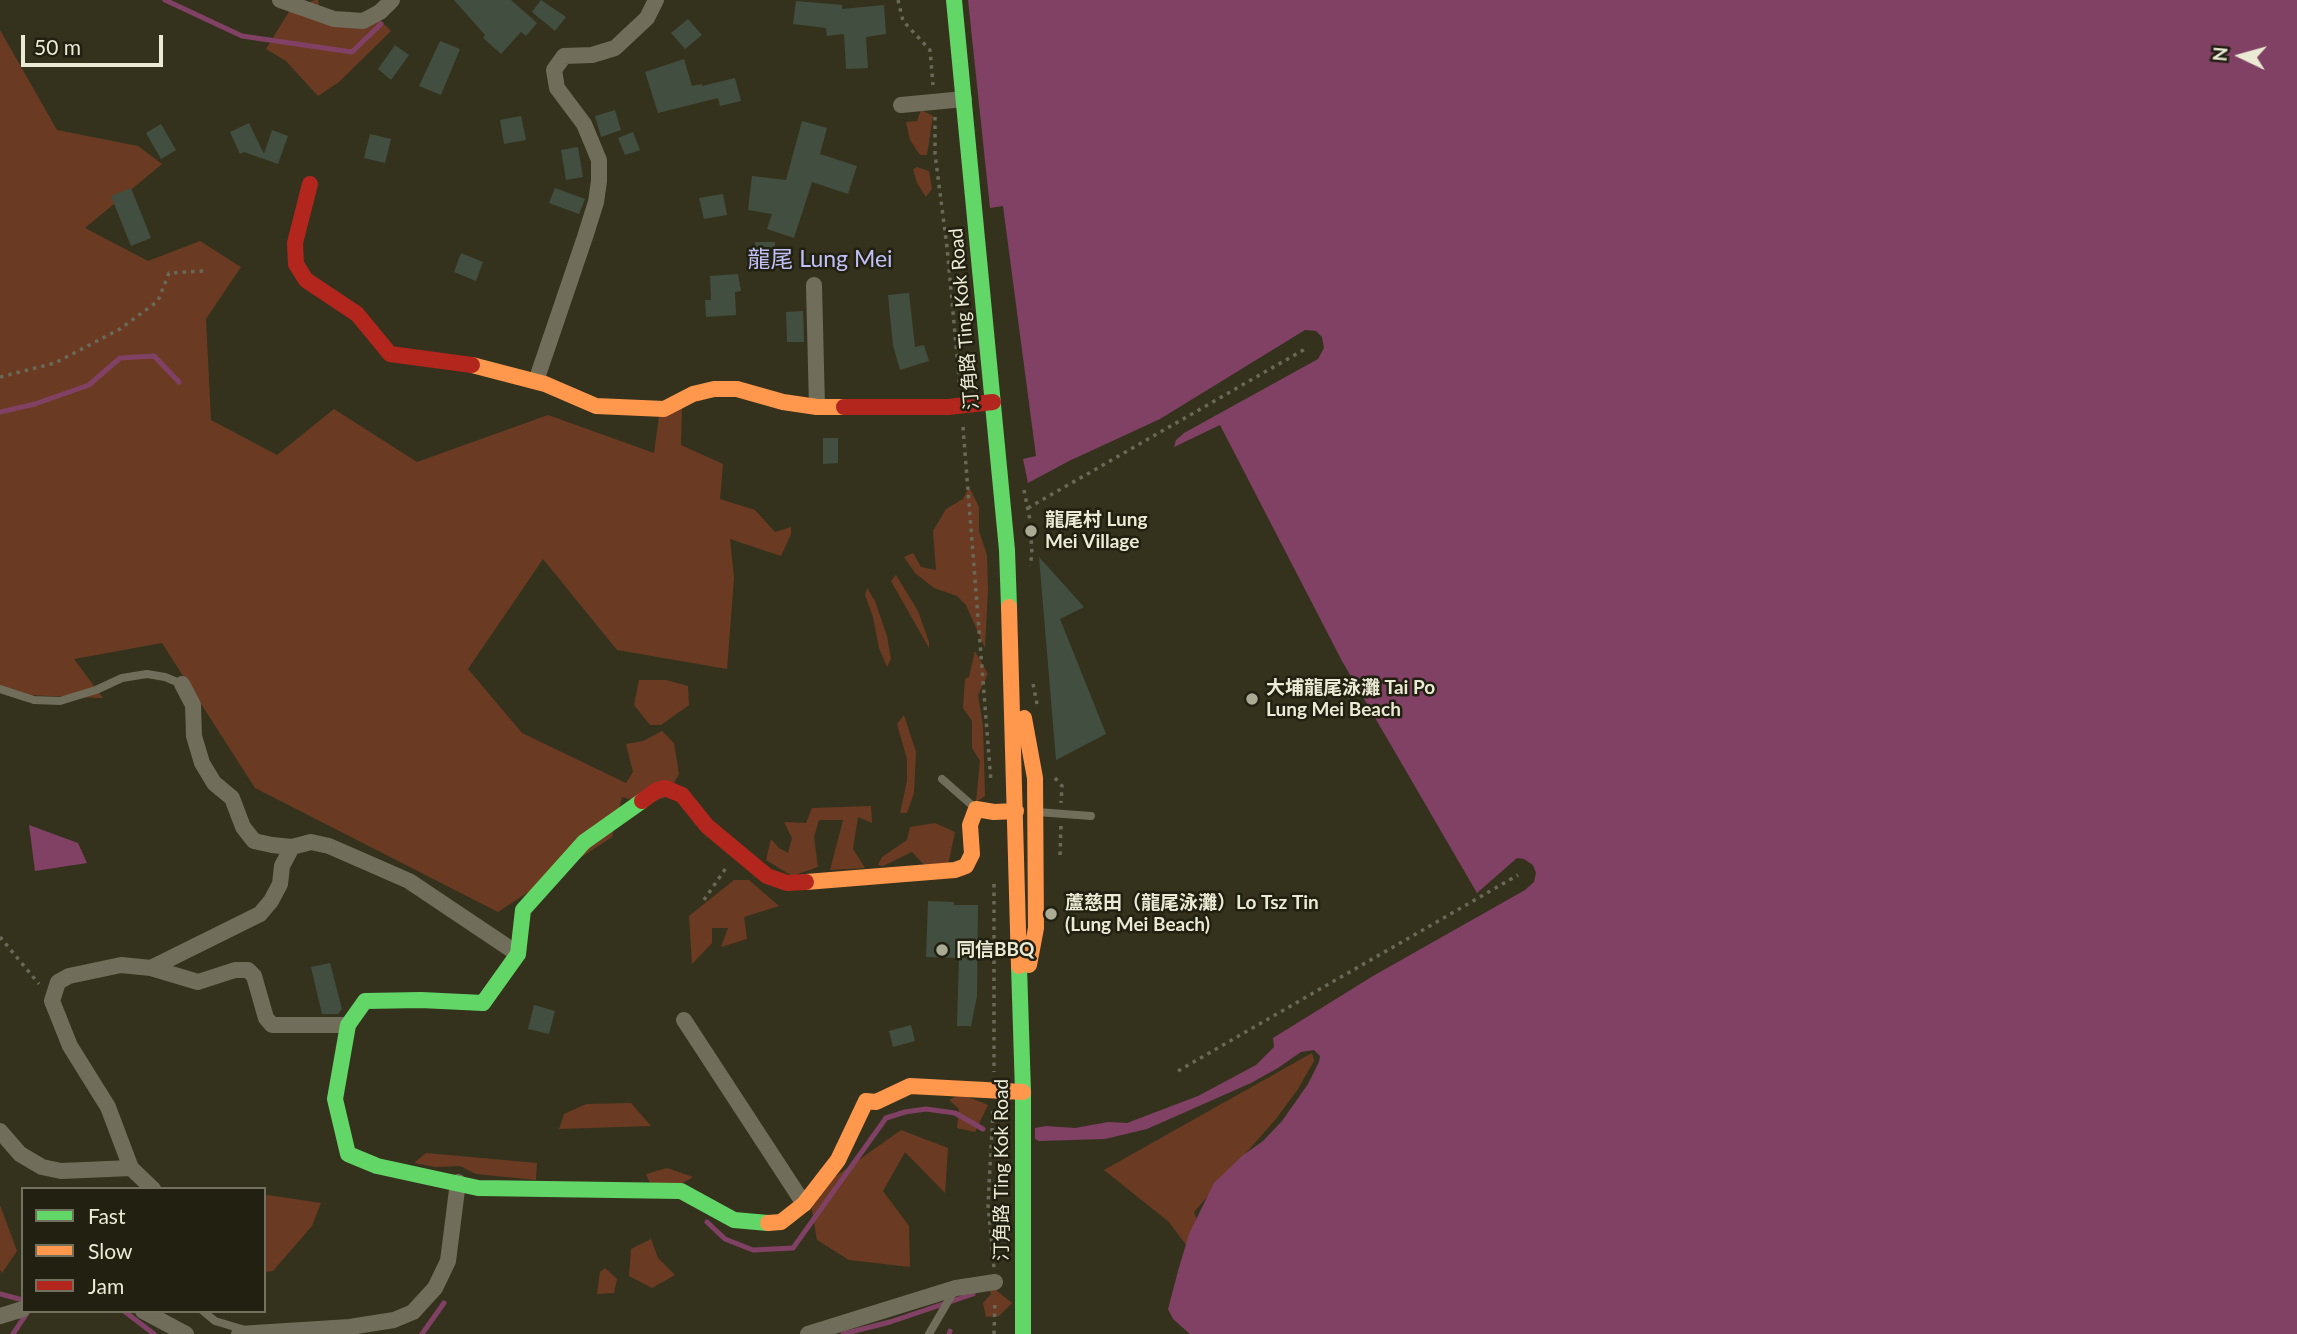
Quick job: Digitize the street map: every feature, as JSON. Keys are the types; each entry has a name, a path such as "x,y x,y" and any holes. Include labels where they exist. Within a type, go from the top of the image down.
{"street":[{"path":"280,0 334,19 363,20 380,12 392,0"},
{"path":"536,381 593,214 599,181 599,160 584,124 557,88 554,70 564,56 592,55 615,48 647,18 656,0"},
{"name":"汀角路 Ting Kok Road","path":"954,0 1007,550 1023,1092 1018,1279 1023,1334"},
{"path":"901,105 964,99"},
{"path":"310,184 295,243 296,264 306,280 357,314 390,354 477,366 536,381 596,406 664,409 693,394 715,389 737,389 783,402 817,407 993,402"},
{"path":"814,285 817,407"},
{"name":"汀角路 Ting Kok Road","path":"1010,635 1035,778 1037,928 1021,1006"},
{"path":"182,684 193,705 194,736 202,763 214,783 232,798 243,827 254,841 292,847 311,842 329,846 409,881 518,954"},
{"path":"1016,811 976,809 970,825 972,854 966,866 955,870 787,883 766,876 707,826 681,795 665,788 650,793 584,842 523,910 518,954 483,1003 365,1001 348,1025 335,1099 348,1154 377,1166 478,1188 681,1191 734,1220 763,1223 781,1222 804,1204 838,1160 866,1101 876,1102 910,1086 1023,1092"},
{"path":"151,968 260,914 280,884 282,866 292,847"},
{"path":"151,1187 131,1168 108,1107 70,1046 52,1001 58,982 69,976 121,965 151,968 198,982 235,970 248,970 254,976 266,1018 272,1026 348,1025"},
{"path":"684,1020 804,1204"},
{"path":"0,1131 20,1154 42,1167 61,1171 131,1168"},
{"path":"245,1333 350,1327 394,1320 413,1312 435,1288 448,1261 458,1182"},
{"path":"808,1334 956,1288 999,1282"},
{"path":"1,1314 21,1309"},
{"path":"147,1313 186,1334"}],"lane":[{"path":"0,688 34,700 60,701 96,690 122,678 147,674 182,684"},
{"path":"942,779 976,809"},
{"path":"1016,811 1091,816"},
{"path":"929,1334 956,1288"},
{"path":"205,1313 215,1321 245,1333"}],"path":[{"path":"898,0 903,21 930,50 935,154 947,247 994,812"},
{"path":"0,377 55,363 120,329 158,302 169,273 205,271"},
{"path":"1028,508 1305,349"},
{"path":"1023,486 1032,554 1027,578"},
{"path":"1032,677 1039,716"},
{"path":"1051,773 1062,786"},
{"path":"704,900 737,851"},
{"path":"994,875 995,1091 988,1205 999,1282 994,1334"},
{"path":"1178,1071 1518,875"},
{"path":"0,937 52,1001"}],"shaded area":[{"path":"318,0 322,19 374,14 391,31 339,82 318,96 286,61 266,49 290,10"},
{"path":"968,0 2297,0 2297,1334 1190,1334 1173,1319 1168,1309 1189,1234 1214,1183 1282,1121 1308,1084 1320,1056 1314,1050 1301,1052 1251,1083 1147,1129 1105,1139 1039,1141 1035,1139 1035,1128 1075,1128 1108,1122 1127,1123 1198,1096 1256,1065 1274,1047 1273,1038 1373,976 1525,890 1534,882 1536,873 1533,865 1517,858 1477,893 1342,661 1220,425 1174,447 1176,440 1184,433 1318,359 1324,348 1322,337 1316,331 1305,330 1160,419 1028,483 1023,459 1036,456 1003,206 990,208"},
{"path":"0,30 57,130 138,146 162,164 85,228 148,261 200,241 241,267 206,319 211,420 277,455 334,409 417,462 548,415 654,453 661,402 682,406 681,445 723,464 720,499 755,510 775,532 791,527 791,534 781,556 730,539 734,578 727,669 617,650 543,559 468,669 522,733 626,783 633,772 626,744 643,741 662,731 674,743 679,774 666,797 647,804 622,797 612,837 498,912 255,788 162,643 74,659 103,698 25,695 0,690"},
{"path":"921,110 933,116 927,155 920,155 910,140 906,122 917,121"},
{"path":"917,167 929,171 932,189 926,197 917,183 913,169"},
{"path":"969,487 979,507 979,531 987,555 985,648 966,605 957,596 934,588 915,573 904,557 913,553 921,567 936,570 933,531 946,509 963,499"},
{"path":"896,575 918,611 929,648 891,581"},
{"path":"867,588 875,601 887,636 891,659 887,667 865,595"},
{"path":"975,651 988,674 978,695 983,726 985,796 976,802 980,761 972,748 972,721 963,708 965,679 969,677"},
{"path":"639,680 666,680 688,686 689,705 661,725 650,725 634,705"},
{"path":"904,715 916,752 914,793 907,813 900,813 907,781 907,759 897,724"},
{"path":"871,806 872,823 858,817 853,849 865,868 830,870 843,820 819,820 814,837 818,867 792,876 766,860 771,839 788,853 792,838 784,822 806,823 812,808"},
{"path":"935,823 955,832 948,865 929,870 912,852 883,866 878,865 882,857 907,840 910,827"},
{"path":"29,825 78,843 87,863 35,871"},
{"path":"734,880 749,880 779,906 744,917 747,939 721,947 728,928 712,928 712,943 692,964 689,916"},
{"path":"1312,1053 1314,1061 1276,1119 1194,1212 1199,1225 1186,1245 1169,1222 1104,1170"},
{"path":"961,1094 988,1105 975,1132 957,1128 959,1109 949,1100"},
{"path":"631,1103 651,1126 559,1129 564,1114 586,1104"},
{"path":"901,1130 948,1148 945,1193 905,1152 883,1191 909,1226 910,1267 849,1260 817,1240 811,1205 832,1179"},
{"path":"426,1153 537,1163 536,1180 476,1174 460,1166 435,1167 414,1163"},
{"path":"667,1168 693,1177 679,1185 650,1183 646,1174"},
{"path":"266,1196 321,1203 312,1226 273,1271 266,1272"},
{"path":"0,1205 17,1251 2,1273 0,1270"},
{"path":"651,1239 658,1258 675,1275 652,1288 629,1276 631,1249"},
{"path":"605,1268 617,1279 614,1293 597,1294 600,1272"},
{"path":"999,1278 997,1291 1012,1303 999,1316 986,1317 983,1303 991,1294 986,1280"}],"building":[{"path":"454,0 511,0 537,23 526,36 521,32 501,54 483,38 485,35"},
{"path":"541,0 566,17 555,31 532,12"},
{"path":"796,1 842,5 842,9 884,5 886,34 866,37 868,68 846,69 844,34 827,36 826,28 793,24"},
{"path":"688,19 702,35 685,49 671,33"},
{"path":"440,41 460,49 441,95 419,86"},
{"path":"395,45 409,55 391,80 378,69"},
{"path":"684,59 692,86 735,78 741,101 720,106 718,98 658,113 645,72"},
{"path":"615,110 621,130 601,137 595,116"},
{"path":"521,116 526,140 504,144 500,120"},
{"path":"802,121 827,128 820,154 857,166 848,194 812,182 794,238 767,229 772,214 748,210 752,176 786,180"},
{"path":"249,123 264,154 272,130 288,136 278,164 244,152 240,154 230,132"},
{"path":"161,124 176,150 161,159 146,133"},
{"path":"633,132 640,150 625,155 618,138"},
{"path":"370,134 391,139 385,163 364,158"},
{"path":"578,147 583,177 566,180 561,150"},
{"path":"131,188 151,238 131,246 111,196"},
{"path":"555,188 585,199 579,214 549,203"},
{"path":"723,194 727,215 704,219 699,198"},
{"path":"755,242 775,242 774,268 754,268"},
{"path":"461,253 483,262 476,281 454,272"},
{"path":"738,274 741,291 735,292 736,315 706,317 705,300 711,300 710,276"},
{"path":"909,293 915,347 924,345 929,361 900,370 893,345 888,295"},
{"path":"803,311 804,342 787,342 786,312"},
{"path":"823,438 838,438 838,463 823,464"},
{"path":"1039,557 1084,607 1060,619 1106,734 1056,760"},
{"path":"928,901 978,905 977,996 971,1026 957,1026 959,958 926,957"},
{"path":"330,963 342,1009 338,1014 322,1014 311,967"},
{"path":"534,1005 555,1011 549,1034 528,1029"},
{"path":"911,1025 915,1041 893,1047 889,1031"}],"waterway":[{"path":"165,0 242,36 352,52 381,24"},
{"path":"0,412 35,404 89,385 120,358 154,356 179,382"},
{"path":"707,1222 725,1239 753,1250 793,1248 886,1118 926,1109 955,1113 983,1129"},
{"path":"0,1294 21,1299"},
{"path":"843,1334 890,1322 973,1294"},
{"path":"422,1334 444,1303"},
{"path":"13,1334 27,1313"},
{"path":"127,1313 154,1334"}],"traffic: fast":[{"path":"954,0 1007,550 1009,607"},
{"path":"642,801 584,842 523,910 518,954 483,1003 365,1001 348,1025 335,1099 348,1154 377,1166 478,1188 681,1191 734,1220 768,1223"},
{"path":"1019,966 1023,1092 1023,1334"}],"traffic: slow":[{"path":"472,365 545,384 596,406 664,409 693,394 714,389 737,389 783,402 817,407 844,407"},
{"path":"1009,607 1019,966"},
{"path":"1024,718 1035,778 1036,928 1029,965"},
{"path":"806,882 955,870 966,866 972,854 970,825 976,809 1016,811"},
{"path":"768,1223 781,1222 804,1204 838,1160 866,1101 876,1102 910,1086 1023,1092"}],"traffic: jam":[{"path":"310,184 295,243 296,264 306,280 357,314 390,354 472,365"},
{"path":"844,407 948,407 993,402"},
{"path":"642,801 657,790 665,788 682,795 707,826 767,876 787,883 806,882"}],"place":[{"name":"龍尾村 Lung Mei Village","path":"1031,531"},
{"name":"大埔龍尾泳灘 Tai Po Lung Mei Beach","path":"1252,699"},
{"name":"蘆慈田（龍尾泳灘）Lo Tsz Tin (Lung Mei Beach)","path":"1051,914"},
{"name":"同信BBQ","path":"942,950"}],"district":[{"name":"龍尾 Lung Mei","path":"820,260"}]}
